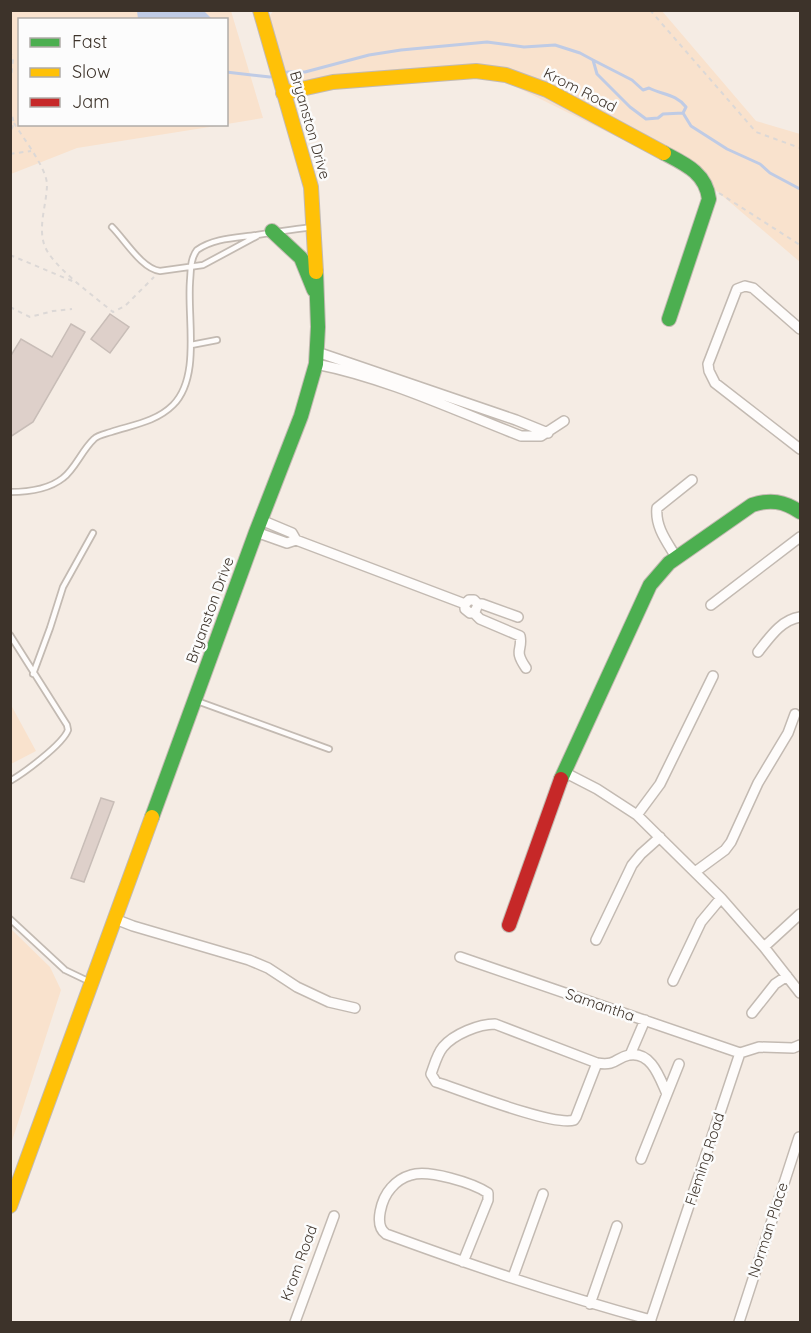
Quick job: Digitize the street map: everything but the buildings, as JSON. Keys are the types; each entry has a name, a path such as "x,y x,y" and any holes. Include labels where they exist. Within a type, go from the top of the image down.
{"street":[{"name":"Bryanston Drive","path":"10,1206 258,526 306,401 317,358 315,227 311,187 260,10"},
{"name":"Krom Road","path":"283,93 333,82 476,71 492,72 526,82 567,100 686,165 707,185"},
{"path":"669,318 707,209 709,199 707,185"},
{"path":"266,233 301,258 317,297"},
{"path":"801,329 753,288 742,286 737,289 708,364 715,383 801,449"},
{"path":"317,358 516,420 548,433"},
{"path":"317,358 521,436 534,438 548,433 564,421"},
{"path":"676,557 662,535 656,516 657,508 692,480"},
{"path":"509,925 564,772 650,585 676,557 752,505 777,500 801,512"},
{"path":"258,526 287,543 296,540 465,604 474,600 480,619 520,636 518,653 526,668"},
{"path":"711,604 801,537"},
{"path":"476,608 482,604 518,617"},
{"path":"758,652 781,626 801,617"},
{"path":"637,815 660,784 713,676"},
{"path":"695,872 725,850 731,842 758,783 788,733 795,714"},
{"path":"564,772 597,789 637,815 721,898 801,993"},
{"path":"596,940 632,865 660,837"},
{"path":"674,981 701,922 721,898"},
{"path":"764,947 801,914"},
{"path":"115,918 133,926 249,960 329,1002 355,1008"},
{"name":"Samantha","path":"460,957 740,1053"},
{"path":"752,1012 775,984 787,976"},
{"path":"630,1055 645,1020"},
{"path":"597,1063 576,1117 567,1122 533,1114 436,1082 431,1074 442,1048 460,1035 487,1024 502,1025 597,1063 614,1063 630,1055 646,1058 652,1064 667,1094"},
{"path":"740,1053 759,1047 793,1048 801,1045"},
{"name":"Fleming Road","path":"651,1321 740,1053"},
{"path":"641,1159 679,1064"},
{"name":"Norman Place","path":"739,1323 799,1137"},
{"path":"463,1262 488,1200 488,1193 442,1176 418,1174 402,1179 391,1188 379,1221 383,1232 463,1262 590,1304 651,1321"},
{"path":"513,1277 543,1194"},
{"name":"Krom Road","path":"295,1323 334,1216"},
{"path":"590,1304 617,1226"}],"lane":[{"path":"112,227 147,265 159,271 207,264 231,249 266,233"},
{"path":"10,492 34,491 63,478 96,437 144,423 169,408 185,387 189,370 191,345 188,304 194,253 206,245 266,233 315,227"},
{"path":"191,345 218,340"},
{"path":"33,674 63,587 93,533"},
{"path":"10,635 67,725 67,733 26,771 10,782"},
{"path":"195,700 329,749"},
{"path":"10,919 65,970 92,982"}],"path":[{"path":"650,10 756,132 801,148"},
{"path":"10,51 13,59 10,88"},
{"path":"10,108 14,123 46,176 44,243 49,255 113,312 125,306 149,284 159,271"},
{"path":"10,134 14,123"},
{"path":"10,154 31,150"},
{"path":"707,185 801,244"},
{"path":"10,255 80,285"},
{"path":"10,308 30,317 53,310 72,309"}],"shaded area":[{"path":"274,10 662,11 756,121 800,134 800,262 704,180 484,71 286,92 265,22"},
{"path":"11,11 231,11 263,118 228,124 228,18 18,18 18,126 216,126 77,148 11,174"},
{"path":"10,705 36,751 11,764"},
{"path":"10,928 50,967 61,990 12,1141"}],"water":[{"path":"137,11 204,11 211,18 138,18"}],"waterway":[{"path":"287,72 305,72 369,55 401,50 487,42 524,47 555,45 593,60 597,74 630,107 646,119 658,118 663,114 683,113 691,126 727,149 760,164 770,173 800,189"},
{"path":"593,60 632,80 643,90 649,88 678,100 686,107 683,113"},
{"path":"228,72 270,77"}],"traffic: fast":[{"path":"664,153 699,176 704,182 709,199 669,319"},
{"path":"272,231 301,258 314,290"},
{"path":"152,817 301,416 316,364 318,327 316,272"},
{"path":"561,779 650,585 669,563 752,505 777,502 800,512"}],"traffic: slow":[{"path":"260,10 311,187 316,272"},
{"path":"283,93 333,82 476,71 506,75 547,90 664,153"},
{"path":"10,1206 152,817"}],"traffic: jam":[{"path":"509,925 561,779"}]}
